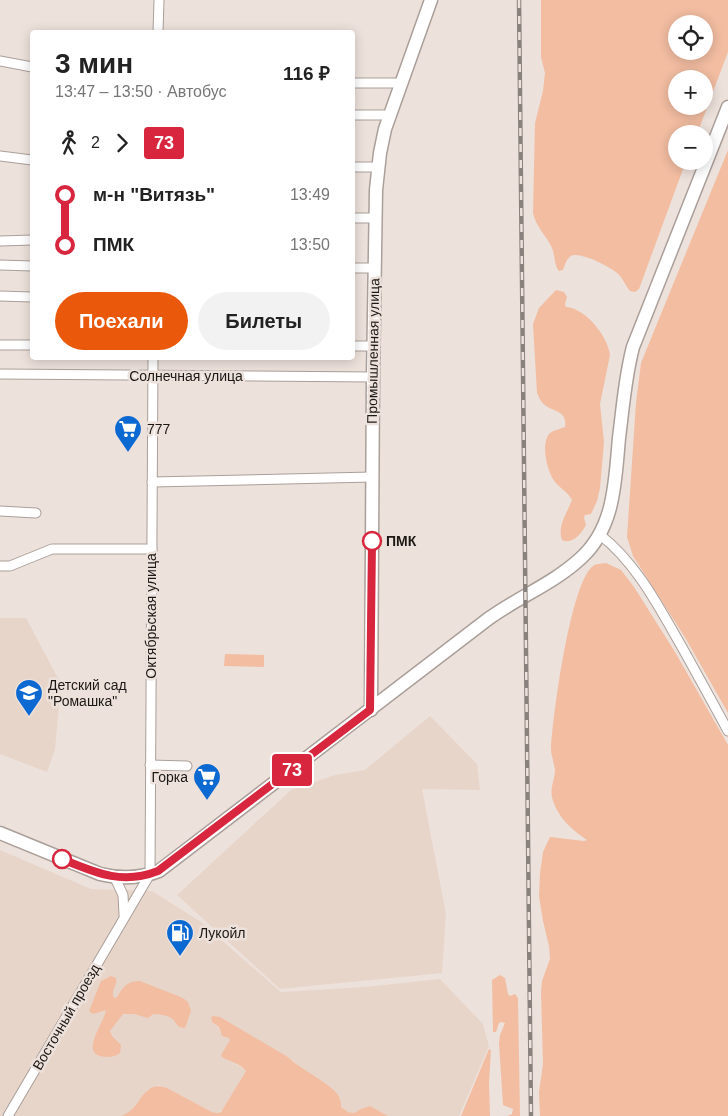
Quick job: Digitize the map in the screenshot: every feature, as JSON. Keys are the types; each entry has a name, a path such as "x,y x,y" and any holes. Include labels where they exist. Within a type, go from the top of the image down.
{"main road":[{"name":"Промышленная улица","path":"370,710 374,268 378,168 382,141 389,116 431,0"},
{"path":"0,833 115,878 136,878 158,871 175,860 499,611 559,576 585,554 607,520 613,496 624,395 633,347 728,107"}],"street":[{"path":"158,30 159,0"},
{"path":"0,61 30,67"},
{"path":"355,83 401,83"},
{"path":"355,116 389,116"},
{"path":"0,156 30,160"},
{"path":"355,167 378,168"},
{"path":"355,218 375,218"},
{"path":"0,241 30,240"},
{"path":"0,265 30,266"},
{"path":"355,268 374,268"},
{"path":"0,296 30,297"},
{"path":"0,345 30,344"},
{"path":"355,346 373,346"},
{"name":"Октябрьская улица","path":"150,874 153,360"},
{"name":"Солнечная улица","path":"0,374 373,377"},
{"path":"152,482 372,477"},
{"path":"0,511 36,513"},
{"path":"599,534 620,553 648,590 728,730"},
{"path":"0,566 10,566 52,549 152,548"},
{"path":"150,766 187,766"},
{"name":"Восточный проезд","path":"8,1116 150,874"},
{"path":"115,878 123,895 124,918"}],"shaded area":[{"path":"541,0 728,0 728,52 713,92 713,70 668,70 668,115 704,115 700,125 668,125 668,170 683,170 639,289 635,292 630,291 621,277 613,270 587,257 571,256 563,270 559,271 552,248 534,218 535,123 543,91 545,73 541,57"},
{"path":"728,150 728,713 686,639 633,556 627,537 636,403 641,363"},
{"path":"556,290 564,292 567,297 566,307 581,312 594,324 605,340 610,355 600,404 604,442 600,488 591,514 585,515 586,525 579,535 569,541 562,540 561,530 563,520 572,500 555,482 549,472 545,450 545,443 550,433 565,427 565,421 561,414 544,405 537,393 533,324 539,308"},
{"path":"606,563 621,570 634,587 675,652 728,745 728,1116 540,1116 539,1092 543,1064 541,993 542,981 550,959 539,896 543,852 550,837 587,840 565,822 557,811 552,797 555,770 551,748 555,708 570,624 584,579 592,567 597,564"},
{"name":"Детский сад \"Ромашка\"","path":"0,618 26,618 61,684 55,750 47,772 0,754"},
{"path":"225,654 264,655 264,667 224,666"},
{"path":"430,716 477,764 480,790 422,789 446,914 442,973 280,989 177,895 291,790 335,775 365,770"},
{"path":"0,850 91,889 152,891 201,922 281,992 365,987 440,979 483,1024 489,1046 459,1116 388,1116 370,1106 354,1113 348,1112 341,1107 340,1098 288,1057 212,1022 230,1040 222,1055 246,1071 223,1109 217,1113 159,1085 147,1090 127,1114 121,1116 0,1116"},
{"path":"500,975 505,978 508,994 510,996 515,994 518,998 520,1116 507,1116 512,1114 513,1109 503,1105 499,1043 505,1023 499,1023 496,1032 493,1032 492,980"},
{"path":"111,976 116,978 114,998 129,983 140,981 183,998 188,1002 191,1011 185,1028 178,1026 167,1016 153,1014 148,1018 134,1014 123,1014 110,1031 112,1036 121,1045 120,1053 108,1057 95,1053 93,1042 106,1010 93,1014 89,1011 101,981"},
{"path":"211,1017 220,1017 288,1057 325,1083 337,1094 341,1101 341,1107 348,1112 354,1113 370,1106 388,1116 121,1116 128,1113 147,1091 158,1086 167,1088 212,1112 221,1112 246,1071 222,1057 221,1055 230,1040 222,1036 219,1027 212,1022"},
{"path":"489,1049 491,1050 490,1116 461,1116"}],"railway":[{"path":"519,0 531,1116"}],"bus line":[{"name":"73","path":"62,859 115,878 136,878 165,868 370,710 372,541"}],"place":[{"name":"777","path":"128,453"},
{"name":"ПМК","path":"372,541"},
{"name":"Детский сад \"Ромашка\"","path":"29,717"},
{"name":"Горка","path":"207,801"},
{"name":"Лукойл","path":"180,957"}]}
